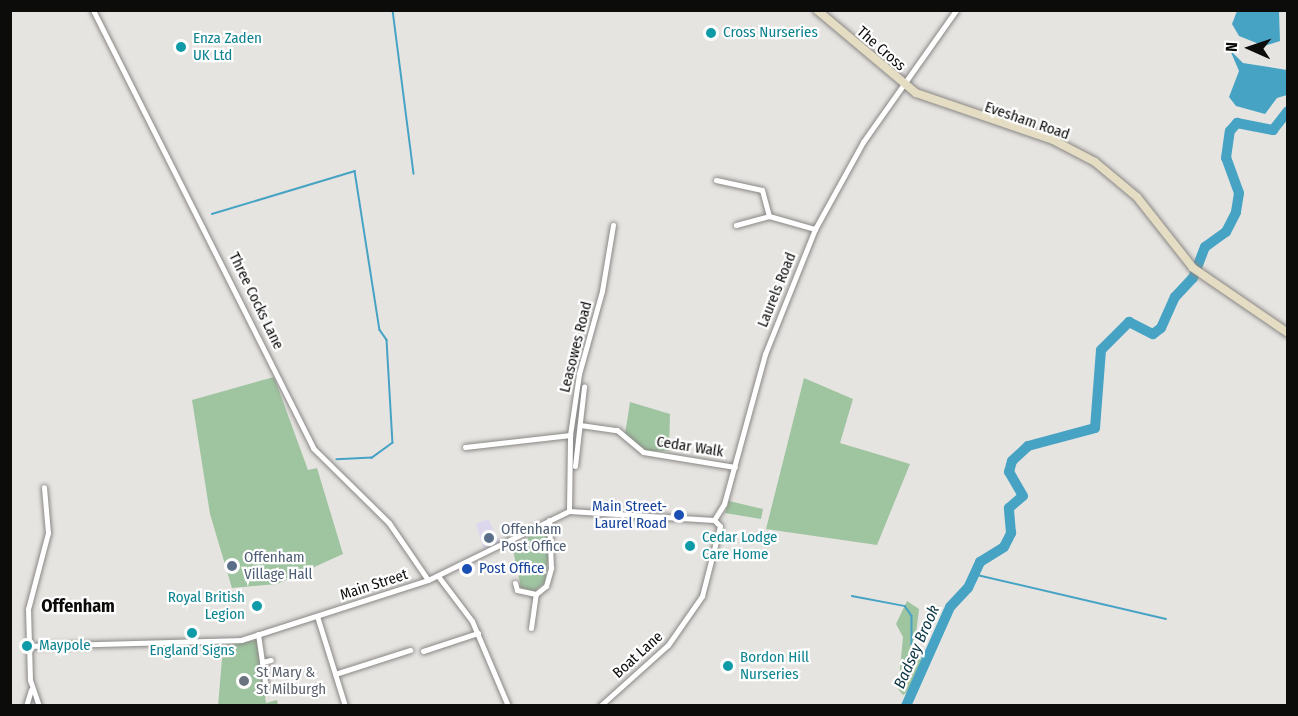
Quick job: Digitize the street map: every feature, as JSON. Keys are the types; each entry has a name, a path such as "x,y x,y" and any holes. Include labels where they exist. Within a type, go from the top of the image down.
{"main road":[{"name":"The Cross","path":"817,10 901,84"},
{"name":"Evesham Road","path":"901,84 972,116 1053,140 1095,162 1137,197 1188,263 1287,333"}],"street":[{"name":"Three Cocks Lane","path":"93,10 313,448 389,523 428,580"},
{"name":"Laurels Road","path":"714,520 735,467 765,354 815,229 901,84 956,10"},
{"path":"716,180 762,190 770,216"},
{"path":"736,225 770,216 815,229"},
{"name":"Leasowes Road","path":"569,511 570,435 612,225"},
{"path":"575,466 584,387"},
{"name":"Cedar Walk","path":"580,425 617,430 643,452 735,467"},
{"path":"465,447 570,435"},
{"path":"39,705 32,690 28,609 48,533 44,487"},
{"name":"Main Street","path":"29,646 209,645 258,634 428,580 569,511 714,520"},
{"path":"531,628 536,594 546,586 551,568 549,520"},
{"name":"Boat Lane","path":"600,705 668,645 702,597 720,526 714,520"},
{"path":"438,576 478,633 508,705"},
{"path":"515,583 516,592 536,594"},
{"path":"532,614 542,615"},
{"path":"316,616 345,705"},
{"path":"423,651 478,633"},
{"path":"258,634 266,689"},
{"path":"335,674 410,650"},
{"path":"262,662 272,660"},
{"path":"26,705 32,690"}],"shaded area":[{"path":"488,519 501,545 485,553 476,524"}],"green space":[{"path":"274,377 308,470 317,468 343,554 277,584 232,588 210,514 192,400"},
{"path":"804,378 853,399 840,443 910,464 877,545 766,529"},
{"path":"630,402 670,414 669,451 644,451 625,434"},
{"path":"729,501 763,509 761,519 725,513"},
{"path":"547,528 551,538 545,582 535,591 521,588 512,545"},
{"path":"907,601 919,609 915,642 923,666 915,687 903,695 898,689 903,637 896,624"},
{"path":"257,640 266,703 277,700 278,705 218,706 223,647"}],"water":[{"path":"1237,11 1279,11 1280,41 1264,46 1239,36 1232,24"},
{"path":"1230,50 1243,63 1287,70 1287,95 1277,98 1265,114 1236,106 1229,97 1239,71"}],"waterway":[{"path":"393,10 414,174"},
{"name":"Badsey Brook","path":"906,706 950,607 968,588 980,562 1004,547 1011,533 1009,508 1023,496 1009,472 1012,461 1028,446 1095,428 1101,350 1129,322 1153,334 1161,328 1175,297 1193,278 1205,247 1226,232 1236,212 1239,193 1226,158 1230,131 1237,123 1273,130 1288,111"},
{"path":"212,214 355,171 380,330 387,340 393,443 372,458 337,460"},
{"path":"973,574 1166,619"},
{"path":"852,596 905,606 912,616 912,644 928,664"}],"place":[{"name":"Cross Nurseries","path":"711,33"},
{"name":"Enza Zaden UK Ltd","path":"181,47"},
{"name":"Main Street- Laurel Road","path":"679,515"},
{"name":"Offenham Post Office","path":"489,538"},
{"name":"Cedar Lodge Care Home","path":"690,546"},
{"name":"Offenham Village Hall","path":"232,566"},
{"name":"Post Office","path":"467,569"},
{"name":"Royal British Legion","path":"257,606"},
{"name":"England Signs","path":"192,633"},
{"name":"Maypole","path":"27,646"},
{"name":"Bordon Hill Nurseries","path":"728,666"},
{"name":"St Mary & St Milburgh","path":"244,681"}],"district":[{"name":"Offenham","path":"78,606"}]}
